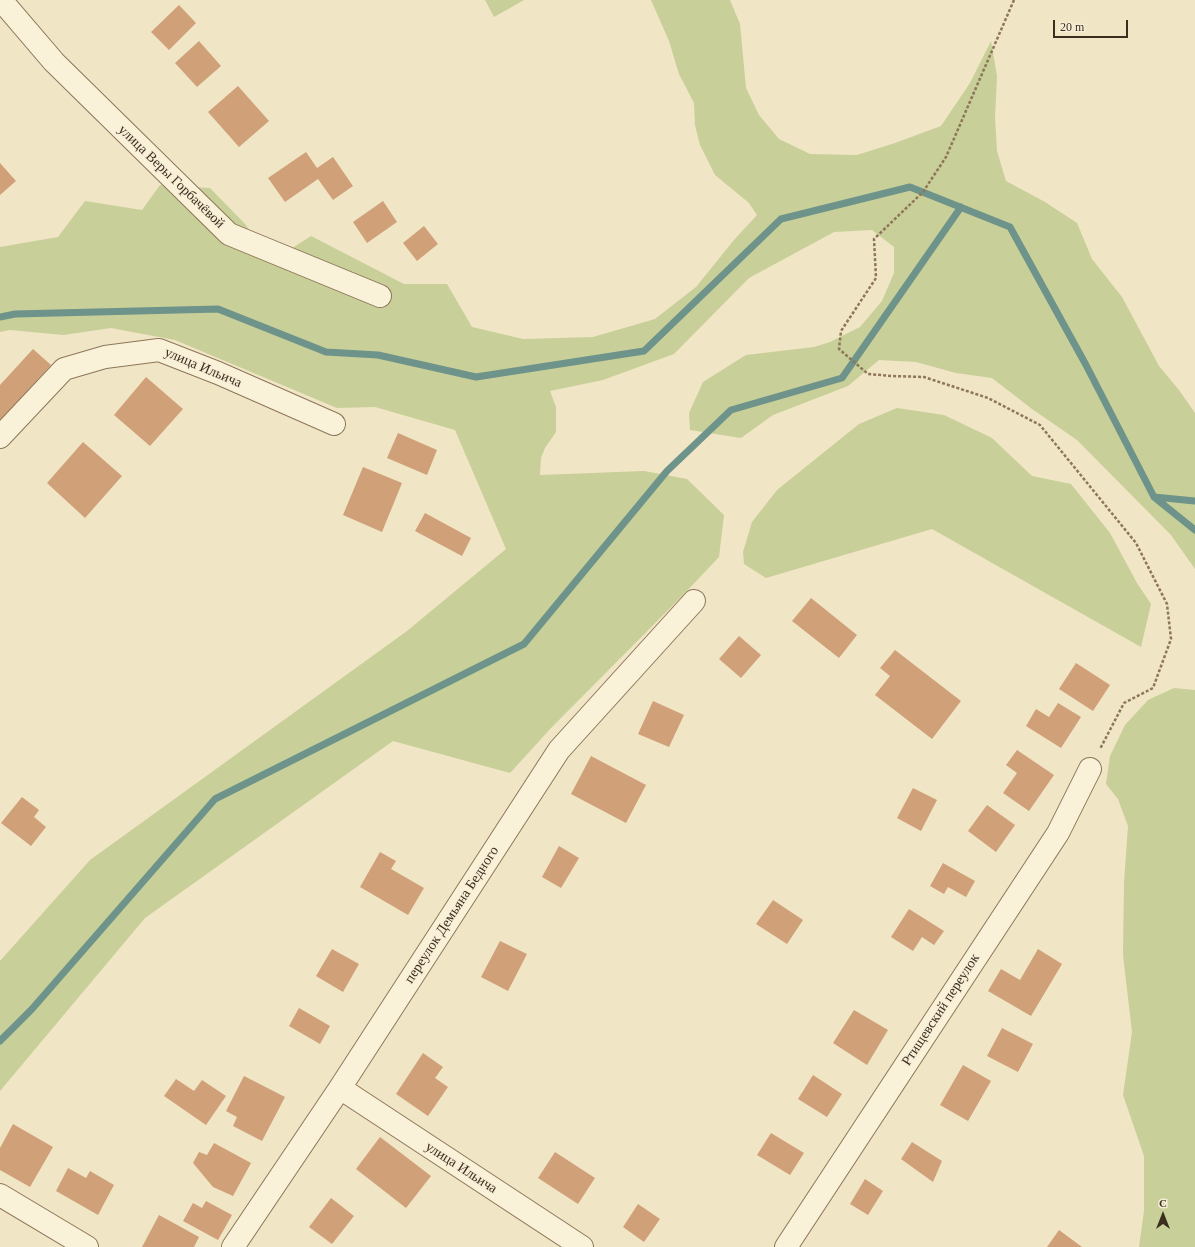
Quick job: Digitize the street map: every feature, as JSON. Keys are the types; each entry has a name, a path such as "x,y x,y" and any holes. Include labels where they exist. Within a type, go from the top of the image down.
{"street":[{"name":"улица Веры Горбачёвой","path":"1,0 54,62 229,234 380,296"},
{"name":"улица Ильича","path":"0,437 64,369 105,357 159,350 218,373 334,424"},
{"name":"переулок Демьяна Бедного","path":"234,1247 340,1088 558,750 694,602"},
{"name":"Ртищевский переулок","path":"786,1247 1058,833 1090,769"},
{"name":"улица Ильича","path":"340,1088 582,1247"},
{"path":"0,1195 86,1247"}],"path":[{"path":"1014,0 946,157 923,192 874,239 876,278 841,331 839,349 868,374 924,377 988,398 1040,425 1136,543 1167,604 1171,639 1153,688 1124,703 1090,769"}],"green space":[{"path":"485,0 524,0 494,17"},
{"path":"651,0 730,0 740,24 746,88 759,115 779,139 810,154 857,155 941,126 970,83 991,41 997,76 995,117 997,151 1006,181 1045,202 1077,223 1092,259 1122,297 1159,366 1179,390 1195,413 1195,569 1171,535 1077,440 1032,409 992,378 956,373 916,362 879,360 848,386 773,415 741,438 690,430 689,413 703,382 746,355 814,347 830,342 860,327 882,301 894,273 894,247 872,230 834,232 749,278 674,354 603,380 550,391 556,407 556,432 545,448 541,458 540,475 644,471 687,479 724,515 719,557 683,595 552,727 510,773 393,741 145,918 0,1091 0,961 90,860 407,631 506,549 455,430 375,407 337,408 175,340 111,328 63,335 10,330 0,332 0,247 58,237 85,201 142,210 160,185 210,188 246,225 269,263 311,236 404,284 447,284 472,327 523,339 593,337 655,319 696,287 734,240 757,215 749,203 715,175 700,145 695,125 694,103 679,74 669,41"},
{"path":"897,408 944,415 992,438 1032,476 1071,484 1110,533 1137,583 1151,604 1141,647 932,529 766,578 744,564 743,552 752,522 777,490 859,424"},
{"path":"1174,688 1195,690 1195,1247 1139,1247 1144,1211 1144,1156 1123,1095 1132,1032 1123,955 1124,883 1128,826 1118,799 1106,784 1110,756 1125,725 1148,700"}],"building":[{"path":"179,5 196,23 169,50 151,32"},
{"path":"199,41 221,66 197,87 175,63"},
{"path":"238,86 269,121 239,147 208,112"},
{"path":"306,152 317,168 333,157 353,186 333,200 318,179 285,202 268,178"},
{"path":"0,163 16,181 0,195"},
{"path":"383,201 397,222 367,243 353,222"},
{"path":"424,226 438,244 417,261 403,243"},
{"path":"33,349 51,365 0,421 0,385"},
{"path":"146,377 183,409 150,446 114,415"},
{"path":"398,433 437,450 427,475 387,458"},
{"path":"83,442 122,476 85,518 47,483"},
{"path":"363,467 402,483 382,532 343,515"},
{"path":"425,513 471,538 462,556 415,531"},
{"path":"811,598 857,635 839,658 792,621"},
{"path":"739,636 761,655 741,678 719,659"},
{"path":"895,650 961,701 932,739 875,695 890,676 880,668"},
{"path":"1076,663 1110,685 1093,711 1059,689"},
{"path":"653,701 684,715 669,747 638,734"},
{"path":"1058,703 1081,717 1061,748 1026,726 1036,709 1049,717"},
{"path":"1017,750 1054,775 1029,811 1003,793 1017,773 1006,765"},
{"path":"591,756 646,785 626,823 571,794"},
{"path":"913,788 937,800 921,831 897,818"},
{"path":"22,797 39,810 34,817 46,827 31,846 1,823"},
{"path":"987,805 1015,825 996,852 968,831"},
{"path":"559,846 579,858 561,888 542,877"},
{"path":"380,852 396,861 391,869 424,888 408,915 360,887"},
{"path":"943,863 975,881 966,897 948,887 944,894 930,886"},
{"path":"773,900 803,920 787,944 756,924"},
{"path":"909,909 944,931 934,945 922,937 913,951 891,937"},
{"path":"500,941 527,954 508,991 481,977"},
{"path":"332,949 359,964 343,992 316,976"},
{"path":"1038,949 1062,964 1031,1016 988,991 1001,969 1020,980"},
{"path":"299,1008 330,1026 320,1044 289,1026"},
{"path":"854,1010 888,1030 867,1065 833,1043"},
{"path":"1002,1028 1033,1044 1018,1072 987,1056"},
{"path":"423,1053 443,1067 435,1078 448,1087 428,1116 396,1094"},
{"path":"963,1065 991,1081 968,1121 940,1105"},
{"path":"813,1075 842,1094 827,1117 798,1099"},
{"path":"244,1076 285,1097 262,1141 233,1126 237,1117 226,1111"},
{"path":"176,1079 194,1091 202,1080 226,1096 206,1125 164,1096"},
{"path":"13,1124 53,1147 30,1187 0,1170 0,1148"},
{"path":"771,1133 804,1153 790,1175 757,1155"},
{"path":"380,1137 431,1176 406,1208 356,1169"},
{"path":"912,1142 942,1161 933,1182 901,1159"},
{"path":"214,1143 251,1163 233,1196 213,1187 193,1163 199,1152 207,1155"},
{"path":"555,1152 595,1178 578,1204 538,1178"},
{"path":"68,1168 86,1178 90,1171 114,1185 98,1215 56,1191"},
{"path":"865,1179 883,1191 868,1215 850,1204"},
{"path":"331,1198 354,1216 332,1244 309,1227"},
{"path":"206,1201 232,1215 218,1240 183,1221 193,1203 202,1208"},
{"path":"638,1204 660,1219 644,1242 623,1227"},
{"path":"159,1215 199,1237 194,1247 142,1247"},
{"path":"1059,1230 1082,1247 1047,1247"}],"waterway":[{"path":"0,317 15,314 218,309 326,352 378,355 476,377 644,351 781,219 910,187 1010,227 1086,365 1154,497 1195,501"},
{"path":"0,1041 32,1009 215,799 524,644 667,471 731,410 842,378 961,207"},
{"path":"1154,497 1195,530"}]}
